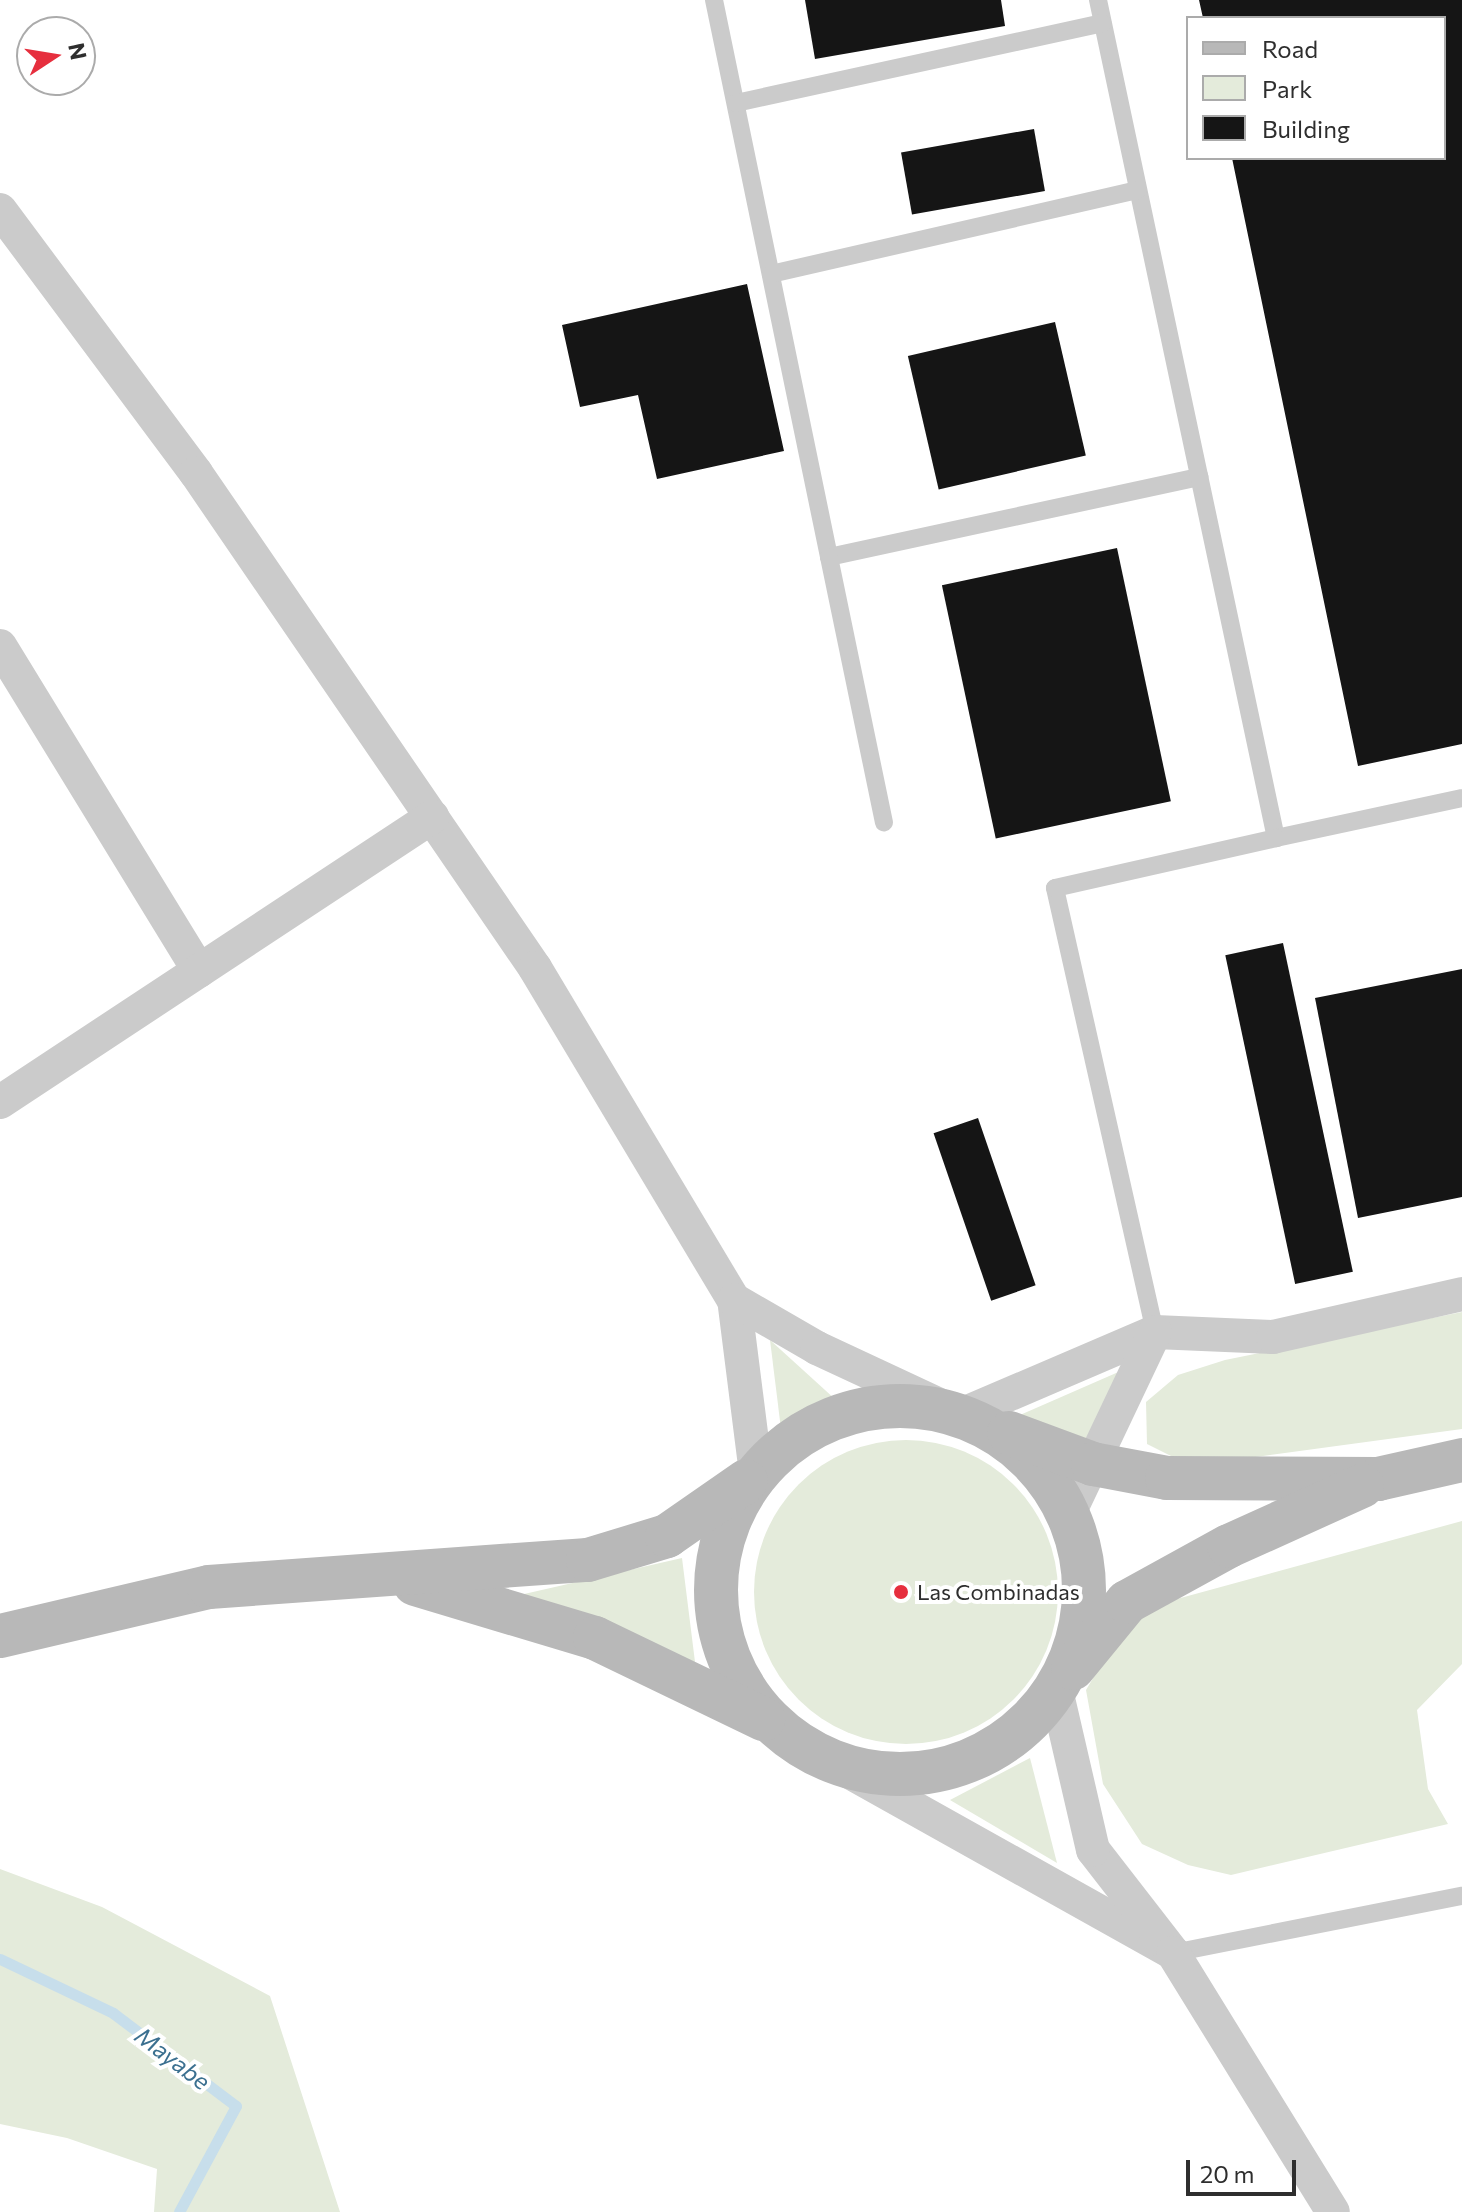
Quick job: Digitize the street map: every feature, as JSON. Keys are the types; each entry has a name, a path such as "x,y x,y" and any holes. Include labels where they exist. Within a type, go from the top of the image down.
{"main road":[{"path":"0,1636 209,1587 588,1560 667,1536 756,1473 798,1435 849,1412 905,1405 961,1415 1093,1464 1167,1478 1378,1479"},
{"path":"961,1415 1005,1438 1042,1472 1068,1515 1083,1589 1079,1634 1056,1690"},
{"path":"756,1473 729,1520 716,1572 718,1626 737,1678 769,1721 800,1747 837,1765 898,1776 960,1766 1015,1736 1127,1602 1229,1546 1378,1479 1462,1460"},
{"path":"389,1576 595,1638 769,1721"}],"street":[{"path":"0,210 13,236 196,473 535,968 734,1300 756,1473"},
{"path":"0,646 199,971"},
{"path":"0,1102 432,817"},
{"path":"734,1300 817,1348 961,1415 1155,1332 1273,1337 1462,1294"},
{"path":"1068,1515 1155,1332"},
{"path":"1056,1690 1093,1850 1173,1953 1333,2212"},
{"path":"837,1765 1173,1953"}],"lane":[{"path":"714,0 884,822"},
{"path":"1098,0 1276,838"},
{"path":"736,103 1102,23"},
{"path":"771,274 1138,190"},
{"path":"829,557 1199,477"},
{"path":"1155,1332 1055,888 1462,798"},
{"path":"1173,1953 1462,1896"}],"green space":[{"path":"1462,1312 1462,1429 1234,1460 1181,1461 1147,1444 1146,1402 1178,1375 1225,1360"},
{"path":"770,1340 836,1400 781,1429"},
{"path":"1123,1370 1084,1442 1020,1415"},
{"path":"906,1440 936,1443 964,1452 990,1466 1013,1485 1032,1508 1046,1534 1055,1562 1058,1592 1055,1622 1046,1650 1032,1676 1013,1699 990,1718 964,1732 936,1741 906,1744 876,1741 848,1732 822,1718 799,1699 780,1676 766,1650 757,1622 754,1592 757,1562 766,1534 780,1508 799,1485 822,1466 848,1452 876,1443"},
{"path":"1462,1521 1462,1664 1417,1710 1428,1789 1448,1824 1231,1875 1188,1865 1142,1844 1103,1784 1086,1690 1133,1611"},
{"path":"682,1558 695,1662 511,1597"},
{"path":"1030,1758 1057,1863 950,1800"},
{"path":"0,1869 102,1907 270,1996 340,2212 154,2212 157,2169 67,2138 0,2124"}],"building":[{"path":"805,0 1001,0 1005,26 815,59"},
{"path":"1199,0 1462,0 1462,744 1358,766 1232,160 1446,160 1446,16 1203,16"},
{"path":"1034,129 1045,191 912,214 901,152"},
{"path":"747,284 784,451 657,479 638,395 580,407 562,325"},
{"path":"1055,322 1086,455 939,489 908,356"},
{"path":"1117,548 1171,801 996,839 942,585"},
{"path":"1283,943 1353,1272 1295,1284 1225,955"},
{"path":"1462,969 1462,1197 1358,1218 1315,998"},
{"path":"978,1118 1036,1285 991,1301 934,1133"}],"waterway":[{"name":"Mayabe","path":"0,1959 113,2013 236,2106 179,2212"}],"place":[{"name":"Las Combinadas","path":"901,1592"}]}
